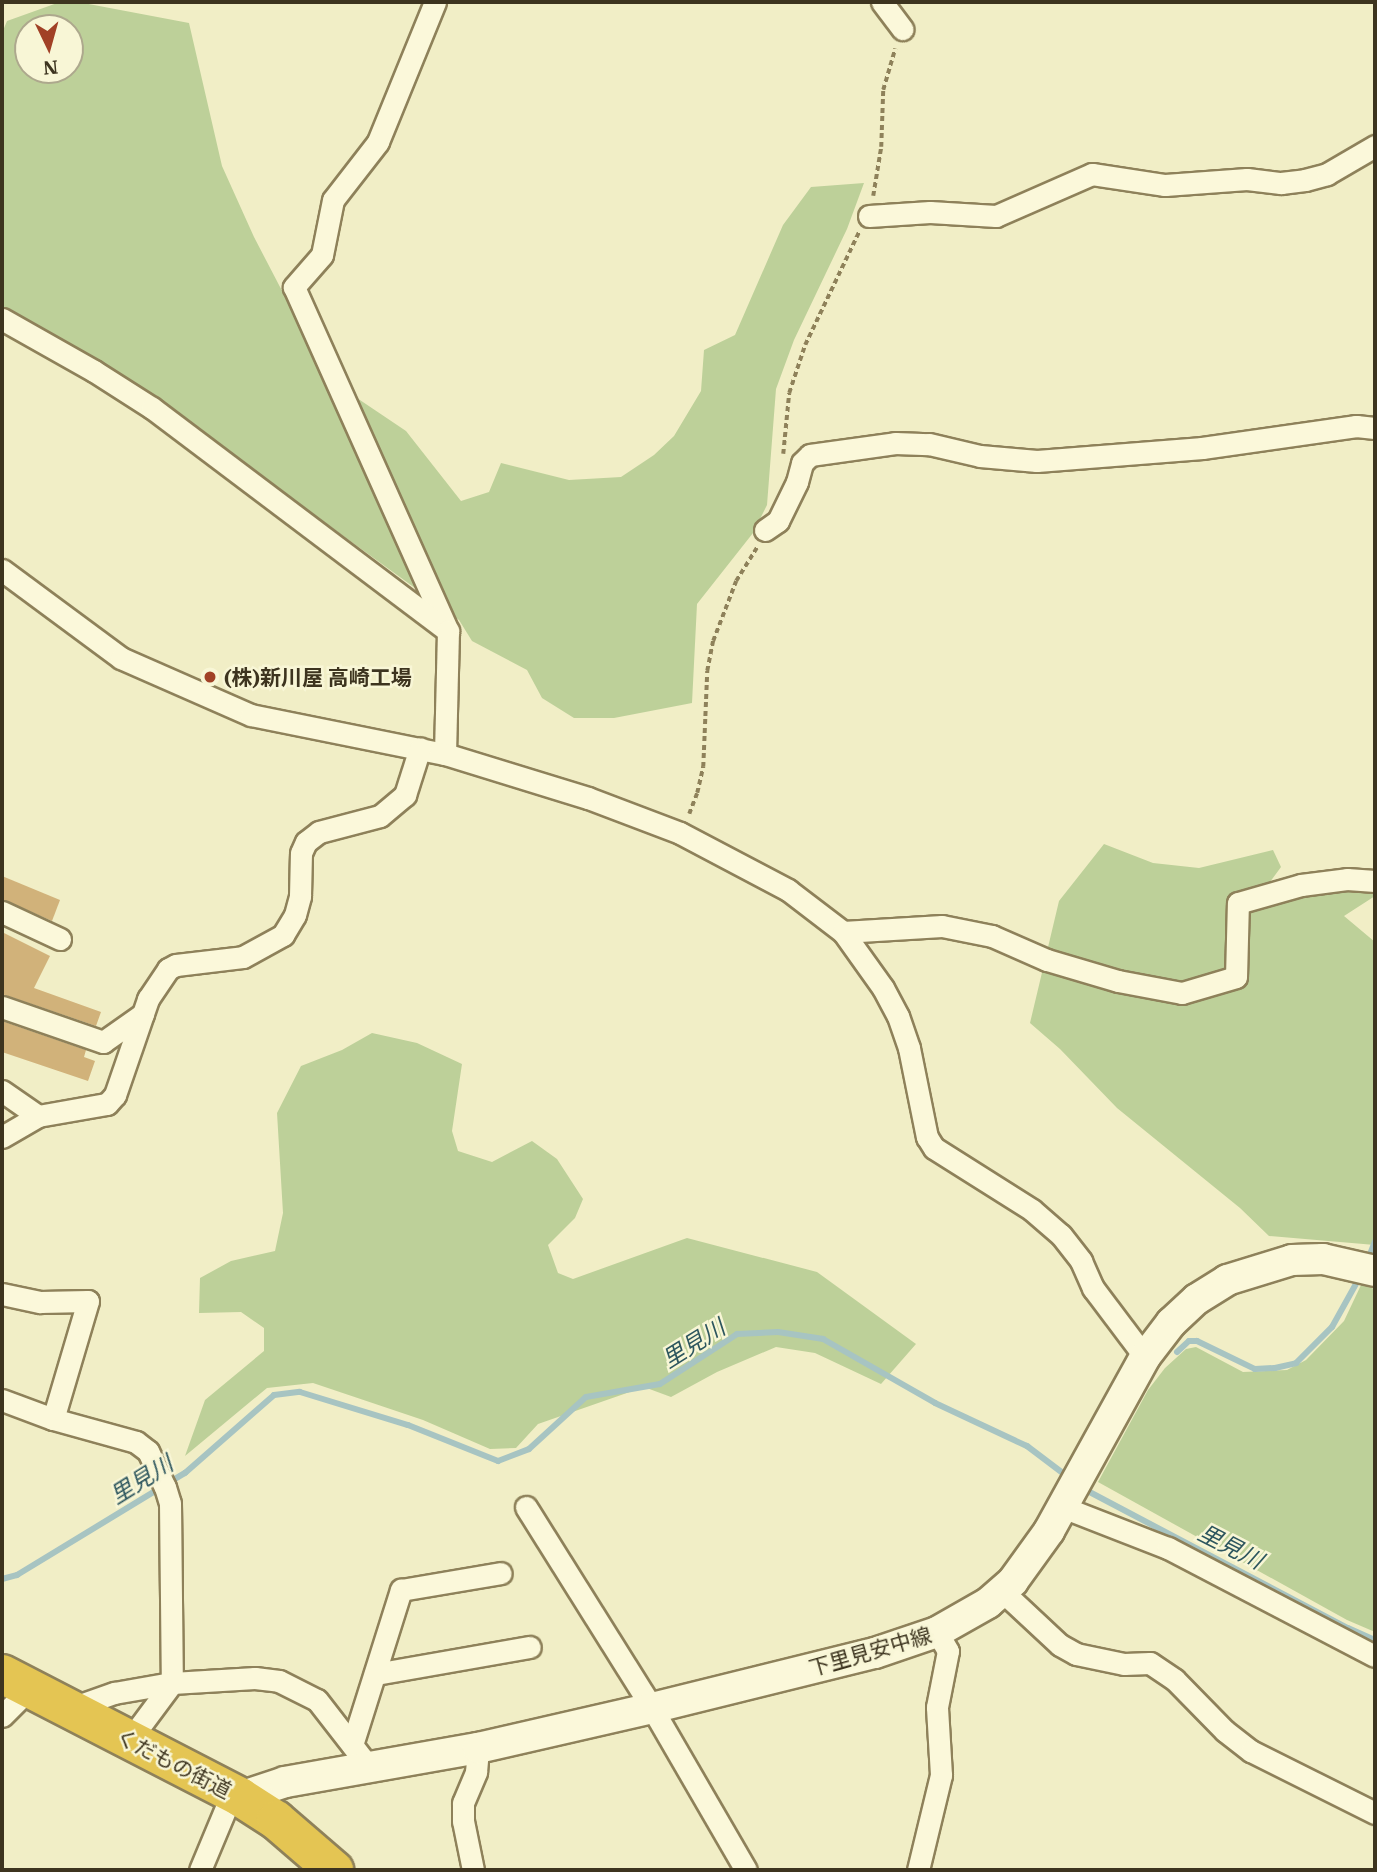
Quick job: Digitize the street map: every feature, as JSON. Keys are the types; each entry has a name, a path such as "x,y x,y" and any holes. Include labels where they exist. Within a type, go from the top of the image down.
{"highway":[{"name":"くだもの街道","path":"16,1681 240,1797 276,1820 334,1870"}],"main road":[{"name":"下里見安中線","path":"240,1797 360,1756 478,1748 875,1654 937,1632 961,1620 1002,1591 1031,1558 1145,1357 1171,1323 1197,1299 1227,1280 1292,1260 1323,1259 1375,1271"}],"street":[{"path":"435,2 378,142 333,200 322,255 294,287 447,631 445,754"},
{"path":"882,2 902,29"},
{"path":"869,216 930,212 996,216 1092,174 1165,185 1247,179 1281,183 1304,180 1327,174 1375,146"},
{"path":"2,319 94,371 152,408 447,631"},
{"path":"765,530 778,521 797,482 802,463 810,455 895,443 929,444 979,456 1037,461 1202,448 1356,426 1375,428"},
{"path":"2,570 121,658 251,715 445,754 588,798 680,833 788,890 843,932 884,988 898,1016 909,1048 927,1137 934,1148 1032,1210 1061,1235 1080,1261 1093,1288 1145,1357"},
{"path":"2,1137 38,1116 107,1104 115,1095 143,1014 161,979 176,965 243,957 283,934 295,915 300,896 301,853 306,842 318,832 380,816 405,796 420,748"},
{"path":"843,932 942,926 992,936 1048,960 1118,981 1182,993 1236,977 1238,903 1301,885 1348,879 1375,881"},
{"path":"2,912 60,939"},
{"path":"2,1007 103,1042 143,1014"},
{"path":"2,1091 38,1116"},
{"path":"2,1294 40,1303 89,1301 53,1419"},
{"path":"2,1400 53,1419 136,1442 148,1451 157,1467 170,1503 172,1683 130,1741"},
{"path":"1062,1503 1168,1548 1375,1656"},
{"path":"526,1507 652,1708 746,1870"},
{"path":"360,1756 374,1674 401,1590 501,1573"},
{"path":"1002,1591 1060,1645 1076,1654 1124,1664 1150,1663 1175,1680 1225,1731 1251,1751 1375,1812"},
{"path":"921,1869 941,1775 937,1707 948,1651 937,1632"},
{"path":"374,1674 530,1647"},
{"path":"68,1709 114,1693 172,1683 255,1678 279,1681 317,1700 360,1756"},
{"path":"2,1716 16,1681"},
{"path":"473,1870 463,1821 463,1803 475,1772 478,1748"},
{"path":"200,1870 228,1803 240,1797"}],"path":[{"path":"783,461 789,393 804,345 849,250 869,216 881,147 883,90 902,29"},
{"path":"680,833 698,793 703,767 707,671 713,641 736,581 765,530"}],"green space":[{"path":"60,2 78,2 189,23 222,166 254,237 305,335 351,394 406,431 461,501 489,492 501,463 569,480 621,477 654,455 674,436 701,391 704,350 735,335 783,225 811,187 864,183 847,229 794,340 776,389 767,505 753,533 697,604 692,703 614,718 574,718 542,698 527,670 472,641 459,620 170,410 2,312 2,33 7,21 14,18 14,84 84,84 84,14 27,14"},
{"path":"1104,844 1153,863 1199,868 1273,850 1281,867 1259,897 1375,884 1375,896 1344,916 1375,942 1375,1245 1269,1236 1240,1208 1117,1108 1060,1049 1030,1023 1059,901"},
{"path":"372,1033 417,1043 462,1064 452,1131 458,1151 492,1162 532,1141 557,1159 583,1199 575,1218 548,1245 558,1273 573,1279 687,1238 817,1272 916,1344 881,1384 815,1353 776,1347 717,1372 671,1397 644,1387 538,1424 516,1448 490,1449 423,1420 313,1383 267,1388 185,1456 205,1400 264,1351 264,1328 241,1312 199,1313 200,1278 231,1261 275,1251 283,1213 277,1113 301,1066 342,1050"},
{"path":"1361,1285 1375,1289 1375,1632 1347,1620 1098,1482 1148,1390 1165,1368 1186,1349 1196,1347 1243,1372 1287,1370 1306,1360 1344,1321"}],"building":[{"path":"2,876 60,900 52,921 2,899"},
{"path":"2,932 50,956 34,988 101,1012 96,1026 2,994"},
{"path":"2,1021 86,1050 84,1057 95,1061 88,1081 2,1052"}],"waterway":[{"path":"1367,1262 1375,1241"},
{"path":"1177,1352 1189,1341 1197,1341 1255,1369 1296,1363 1332,1327 1361,1275"},
{"name":"里見川","path":"2,1579 17,1575 185,1473 274,1395 300,1392 408,1425 498,1461 529,1449 586,1397 660,1384 737,1334 778,1332 823,1339 935,1403 1027,1446 1068,1477"},
{"name":"里見川","path":"1082,1488 1375,1640"}],"place":[{"name":"(株)新川屋 高崎工場","path":"210,677"}]}
